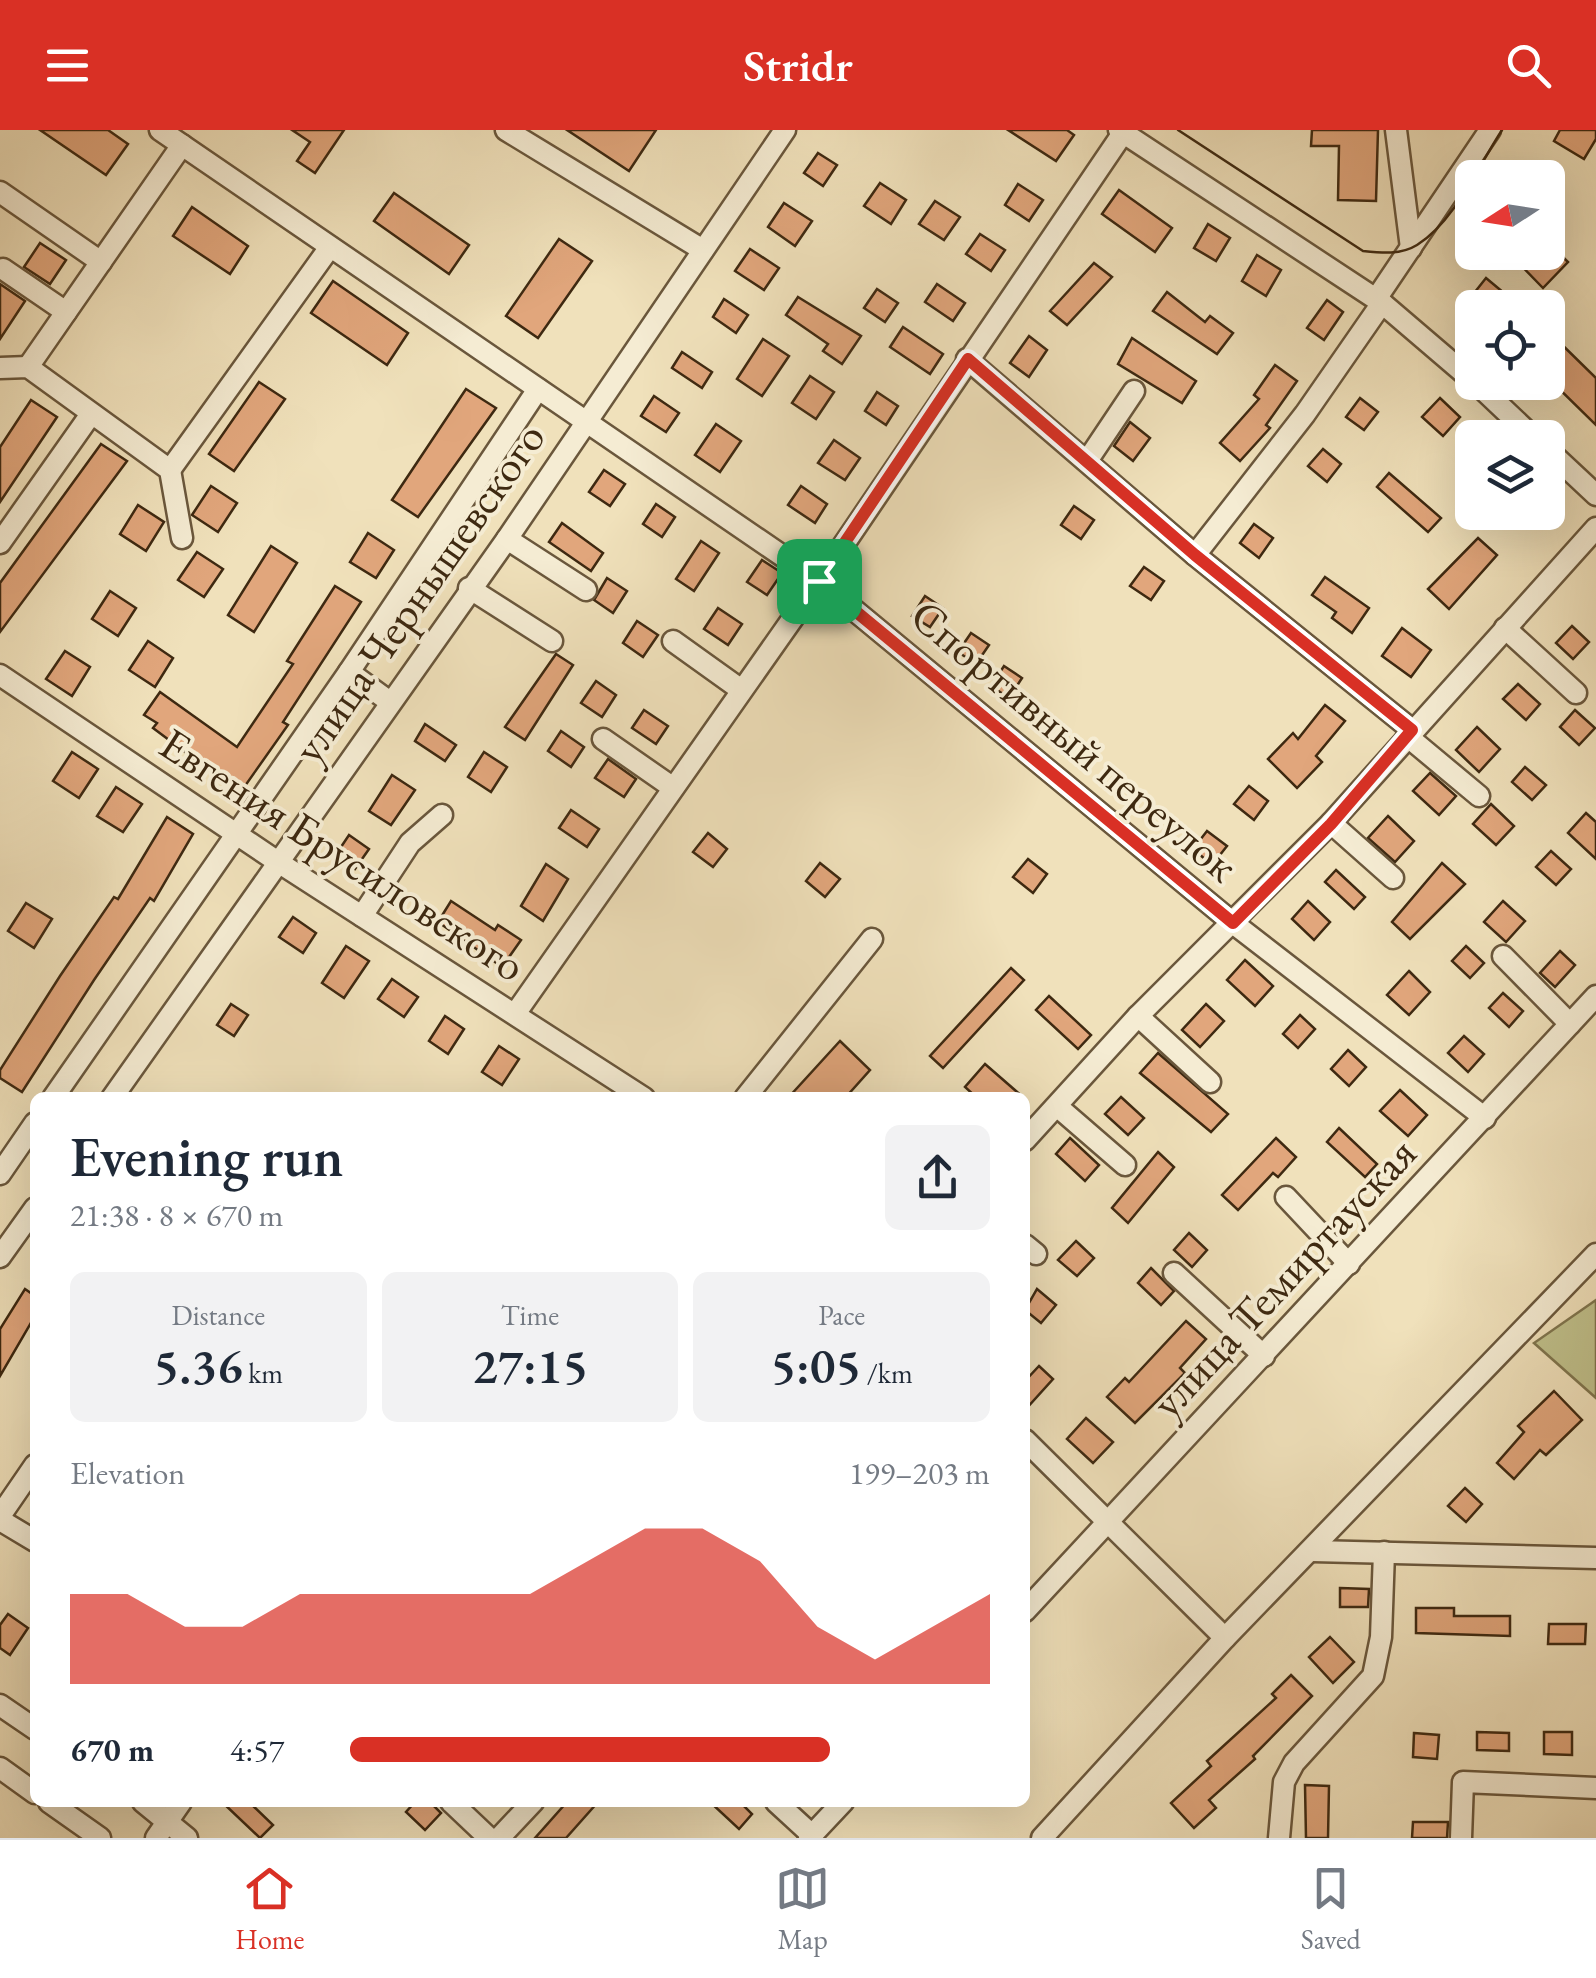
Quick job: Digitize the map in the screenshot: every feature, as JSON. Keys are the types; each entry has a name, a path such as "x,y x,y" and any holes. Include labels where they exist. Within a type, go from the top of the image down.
{"street":[{"name":"Спортивный переулок","path":"160,130 819,581 1233,923 1485,1118"},
{"path":"506,130 703,250"},
{"name":"улица Чернышевского","path":"116,1092 470,588 508,540 786,130"},
{"path":"1396,130 1411,248"},
{"path":"1195,555 1305,414 1490,130"},
{"path":"515,1014 819,581 1121,132 1379,301 1455,365"},
{"path":"28,367 182,145"},
{"path":"0,192 101,262"},
{"path":"170,470 330,247"},
{"path":"3,268 66,312"},
{"path":"968,359 1480,796"},
{"path":"0,368 28,367 170,470 182,538"},
{"path":"57,1092 349,672 538,389"},
{"path":"1087,461 1134,391"},
{"path":"1494,400 1515,420"},
{"path":"0,543 91,414"},
{"path":"1565,466 1596,496"},
{"path":"1030,1135 1138,1016 1331,824 1596,528"},
{"path":"508,540 586,590"},
{"path":"470,588 552,641"},
{"path":"1505,628 1576,694"},
{"path":"674,641 740,689"},
{"path":"349,672 390,702"},
{"name":"Евгения Брусиловского","path":"0,675 278,862 635,1092"},
{"path":"603,739 672,787"},
{"path":"362,916 410,844 442,816"},
{"path":"1331,824 1393,878"},
{"path":"750,1092 872,939"},
{"path":"1503,956 1570,1024"},
{"name":"улица Темиртауская","path":"1030,1606 1596,996"},
{"path":"1138,1016 1210,1082"},
{"path":"1058,1107 1124,1165"},
{"path":"0,1174 30,1130"},
{"path":"1286,1197 1349,1264"},
{"path":"0,1258 30,1215"},
{"path":"1042,1838 1226,1638 1596,1254"},
{"path":"1174,1273 1264,1356"},
{"path":"1030,1445 1226,1638"},
{"path":"30,1473 0,1518 30,1539"},
{"path":"1313,1550 1596,1558"},
{"path":"1279,1838 1284,1782 1294,1763 1373,1676 1382,1637 1384,1552"},
{"path":"0,1705 30,1726"},
{"path":"0,1768 30,1789"},
{"path":"1461,1838 1463,1782 1596,1788"},
{"path":"56,1807 100,1838"},
{"path":"149,1807 188,1838"},
{"path":"156,1838 178,1807"},
{"path":"456,1807 489,1838"},
{"path":"499,1838 527,1807"},
{"path":"781,1807 810,1836 837,1807"}],"green space":[{"path":"1596,1300 1596,1398 1534,1343"}],"building":[{"path":"40,130 108,130 128,144 106,175"},
{"path":"292,130 344,130 315,173 297,161 310,142"},
{"path":"567,130 656,130 629,171"},
{"path":"1008,130 1067,130 1074,135 1056,161"},
{"path":"1312,130 1378,130 1376,201 1338,200 1339,146 1311,146"},
{"path":"1560,130 1596,130 1596,139 1584,159 1554,141"},
{"path":"818,153 837,165 823,186 804,173"},
{"path":"880,183 906,200 891,224 864,206"},
{"path":"1018,184 1043,200 1029,221 1005,205"},
{"path":"1119,190 1172,228 1155,252 1102,214"},
{"path":"394,193 469,245 449,274 374,221"},
{"path":"935,201 960,217 944,240 919,224"},
{"path":"784,203 812,221 795,246 768,227"},
{"path":"192,207 248,246 230,274 173,236"},
{"path":"1208,224 1230,238 1216,261 1194,248"},
{"path":"980,234 1005,250 991,271 966,254"},
{"path":"559,239 592,261 538,338 506,316"},
{"path":"40,243 66,260 50,284 24,267"},
{"path":"750,249 779,268 764,290 735,271"},
{"path":"1257,255 1281,270 1266,296 1242,281"},
{"path":"1094,263 1112,277 1067,325 1050,311"},
{"path":"1526,270 1560,270 1543,288"},
{"path":"1486,278 1500,290 1476,290"},
{"path":"333,281 408,333 387,365 311,313"},
{"path":"0,284 25,301 0,339"},
{"path":"937,284 965,303 953,321 925,302"},
{"path":"877,289 898,303 885,322 864,308"},
{"path":"1167,292 1205,322 1210,316 1233,333 1217,354 1153,311"},
{"path":"798,297 861,336 842,364 823,351 828,344 786,315"},
{"path":"724,299 748,315 736,333 713,317"},
{"path":"1327,300 1343,312 1324,340 1307,328"},
{"path":"903,327 943,354 930,374 890,347"},
{"path":"1029,336 1047,350 1029,377 1010,363"},
{"path":"1132,338 1196,381 1182,403 1118,364"},
{"path":"763,339 789,356 762,396 737,379"},
{"path":"1565,348 1596,378 1596,425 1565,395"},
{"path":"682,352 712,372 702,388 672,368"},
{"path":"1275,365 1297,381 1266,425 1270,428 1240,461 1220,443 1259,399 1254,395"},
{"path":"810,376 834,392 816,419 792,403"},
{"path":"259,382 285,399 234,471 209,454"},
{"path":"466,389 496,408 418,517 392,500"},
{"path":"877,392 898,406 886,425 865,411"},
{"path":"654,396 679,413 666,432 641,416"},
{"path":"1360,398 1378,412 1364,430 1346,417"},
{"path":"1440,398 1460,417 1443,436 1422,417"},
{"path":"31,400 57,417 0,502 0,447"},
{"path":"1130,422 1150,438 1133,461 1114,446"},
{"path":"716,424 741,441 720,472 695,455"},
{"path":"834,440 860,458 845,480 818,463"},
{"path":"101,444 127,461 0,632 0,583"},
{"path":"1323,449 1341,464 1327,482 1308,466"},
{"path":"604,470 625,484 610,506 589,492"},
{"path":"1389,473 1441,518 1428,532 1377,487"},
{"path":"211,486 237,503 218,532 192,515"},
{"path":"801,486 827,504 815,523 788,505"},
{"path":"656,504 675,517 662,537 643,524"},
{"path":"138,505 164,522 146,551 120,534"},
{"path":"1074,506 1094,520 1081,539 1061,525"},
{"path":"562,523 603,553 591,571 549,542"},
{"path":"1254,524 1273,538 1259,558 1240,543"},
{"path":"368,533 394,550 376,578 350,562"},
{"path":"1478,538 1497,555 1449,609 1428,589"},
{"path":"701,541 719,553 694,591 676,579"},
{"path":"271,546 297,563 254,632 228,615"},
{"path":"197,552 223,569 204,597 178,580"},
{"path":"762,560 782,573 767,595 747,582"},
{"path":"1144,567 1164,581 1151,600 1130,586"},
{"path":"1325,577 1369,608 1352,633 1332,618 1336,612 1312,595"},
{"path":"607,578 627,591 613,613 594,600"},
{"path":"335,586 361,602 283,722 288,725 240,793 153,728 157,723 144,715 160,692 237,747 293,664 287,661"},
{"path":"110,591 136,608 118,636 92,619"},
{"path":"925,596 943,608 930,627 912,616"},
{"path":"718,608 742,624 728,645 704,629"},
{"path":"637,621 658,635 643,657 623,643"},
{"path":"1572,626 1589,642 1573,659 1556,643"},
{"path":"1402,628 1431,650 1411,677 1382,656"},
{"path":"971,633 989,645 976,664 958,652"},
{"path":"148,641 173,658 155,687 129,670"},
{"path":"65,651 90,667 72,696 46,679"},
{"path":"556,654 573,665 525,740 505,727"},
{"path":"1004,666 1022,678 1009,698 991,686"},
{"path":"596,681 616,695 602,717 581,703"},
{"path":"1518,684 1540,704 1526,720 1503,699"},
{"path":"1325,705 1345,721 1316,756 1322,762 1297,788 1268,759 1293,733 1298,739"},
{"path":"644,710 668,726 656,744 632,728"},
{"path":"1575,710 1595,728 1579,745 1560,727"},
{"path":"425,724 456,745 445,761 415,741"},
{"path":"1477,727 1500,749 1479,772 1456,750"},
{"path":"561,731 584,747 571,767 548,751"},
{"path":"72,752 98,769 79,798 53,781"},
{"path":"484,752 507,767 491,792 468,777"},
{"path":"608,759 636,779 624,797 595,778"},
{"path":"1525,767 1546,785 1532,800 1512,782"},
{"path":"1430,773 1456,796 1439,815 1413,791"},
{"path":"392,775 415,790 391,825 369,811"},
{"path":"1249,786 1268,801 1254,820 1234,804"},
{"path":"116,787 142,804 123,832 97,816"},
{"path":"1491,804 1514,826 1496,845 1473,824"},
{"path":"571,810 599,829 587,847 559,828"},
{"path":"1586,813 1596,822 1596,859 1568,833"},
{"path":"1388,816 1414,841 1395,862 1368,838"},
{"path":"167,817 193,834 154,901 150,898 22,1092 0,1078 0,1070 114,897 118,899"},
{"path":"1207,831 1227,846 1212,865 1193,849"},
{"path":"708,833 727,849 713,867 693,852"},
{"path":"349,835 369,849 355,869 335,856"},
{"path":"1551,851 1571,869 1556,885 1536,867"},
{"path":"1028,859 1047,874 1033,893 1013,877"},
{"path":"820,863 840,879 825,897 806,881"},
{"path":"1442,863 1465,884 1410,939 1392,922"},
{"path":"546,864 568,879 543,921 521,906"},
{"path":"1336,870 1365,897 1354,909 1325,882"},
{"path":"451,901 495,930 498,925 521,940 502,967 438,922"},
{"path":"1308,901 1330,922 1314,940 1292,919"},
{"path":"1503,901 1525,921 1506,942 1484,922"},
{"path":"26,903 52,919 34,948 8,931"},
{"path":"293,917 316,933 303,953 279,937"},
{"path":"346,946 369,961 344,998 322,983"},
{"path":"1466,946 1484,963 1470,978 1452,961"},
{"path":"1560,951 1575,965 1555,987 1540,973"},
{"path":"1245,960 1273,986 1255,1006 1227,980"},
{"path":"1011,968 1024,980 943,1068 930,1056"},
{"path":"1409,971 1430,992 1409,1015 1387,995"},
{"path":"392,979 418,997 404,1017 378,999"},
{"path":"1503,993 1523,1011 1509,1027 1489,1008"},
{"path":"1049,996 1091,1035 1078,1049 1036,1010"},
{"path":"231,1004 248,1015 234,1036 217,1025"},
{"path":"1206,1004 1224,1021 1200,1047 1182,1030"},
{"path":"1300,1015 1315,1029 1298,1048 1283,1034"},
{"path":"445,1016 464,1029 448,1054 429,1041"},
{"path":"1464,1036 1484,1054 1468,1072 1448,1053"},
{"path":"840,1041 870,1070 850,1092 793,1092"},
{"path":"499,1046 519,1059 502,1085 482,1072"},
{"path":"1348,1050 1366,1067 1349,1086 1331,1069"},
{"path":"1158,1053 1228,1114 1211,1132 1140,1073"},
{"path":"985,1064 1017,1092 970,1092 965,1087"},
{"path":"1400,1090 1427,1115 1408,1136 1380,1111"},
{"path":"1121,1097 1144,1118 1128,1135 1105,1114"},
{"path":"1339,1128 1377,1164 1365,1177 1327,1142"},
{"path":"1070,1138 1099,1165 1085,1181 1056,1154"},
{"path":"1276,1138 1296,1157 1278,1177 1273,1173 1238,1210 1222,1195"},
{"path":"1158,1152 1174,1167 1128,1223 1112,1208"},
{"path":"1189,1233 1207,1250 1192,1267 1174,1250"},
{"path":"1076,1241 1094,1258 1077,1276 1058,1260"},
{"path":"1151,1268 1174,1291 1161,1305 1138,1283"},
{"path":"25,1289 30,1292 30,1325 0,1376 0,1329"},
{"path":"1037,1289 1056,1305 1041,1323 1030,1314 1030,1301"},
{"path":"1186,1321 1206,1339 1180,1368 1185,1373 1135,1423 1107,1397 1125,1378 1129,1382"},
{"path":"1039,1366 1053,1379 1030,1404 1030,1376"},
{"path":"1554,1391 1582,1420 1546,1455 1540,1450 1514,1479 1497,1463 1524,1432 1518,1426"},
{"path":"1086,1418 1113,1442 1093,1463 1067,1439"},
{"path":"1465,1488 1482,1504 1466,1522 1448,1506"},
{"path":"1340,1588 1369,1589 1368,1607 1340,1607"},
{"path":"1416,1608 1454,1608 1454,1616 1510,1616 1510,1636 1416,1633"},
{"path":"8,1614 28,1628 10,1655 0,1648 0,1625"},
{"path":"1549,1624 1586,1624 1585,1644 1548,1644"},
{"path":"1330,1637 1354,1662 1333,1683 1309,1657"},
{"path":"1291,1675 1312,1696 1253,1756 1255,1759 1209,1800 1216,1808 1194,1828 1171,1803 1211,1766 1207,1761 1276,1698 1272,1694"},
{"path":"1477,1732 1509,1733 1509,1751 1477,1750"},
{"path":"1544,1732 1572,1732 1572,1755 1544,1754"},
{"path":"1414,1733 1439,1735 1437,1759 1413,1757"},
{"path":"1305,1785 1329,1786 1328,1838 1306,1838"},
{"path":"227,1807 254,1807 273,1825 260,1838"},
{"path":"410,1807 435,1807 441,1813 425,1830 406,1812"},
{"path":"563,1807 594,1807 566,1838 535,1838"},
{"path":"715,1807 745,1807 752,1814 739,1829"},
{"path":"1413,1822 1448,1822 1447,1838 1412,1838"}],"tram line":[{"path":"1178,130 1363,251 1384,253 1417,245 1443,222 1502,130"}],"route":[{"path":"968,359 1195,555 1412,730 1331,824 1233,923 819,581 968,359"}]}
